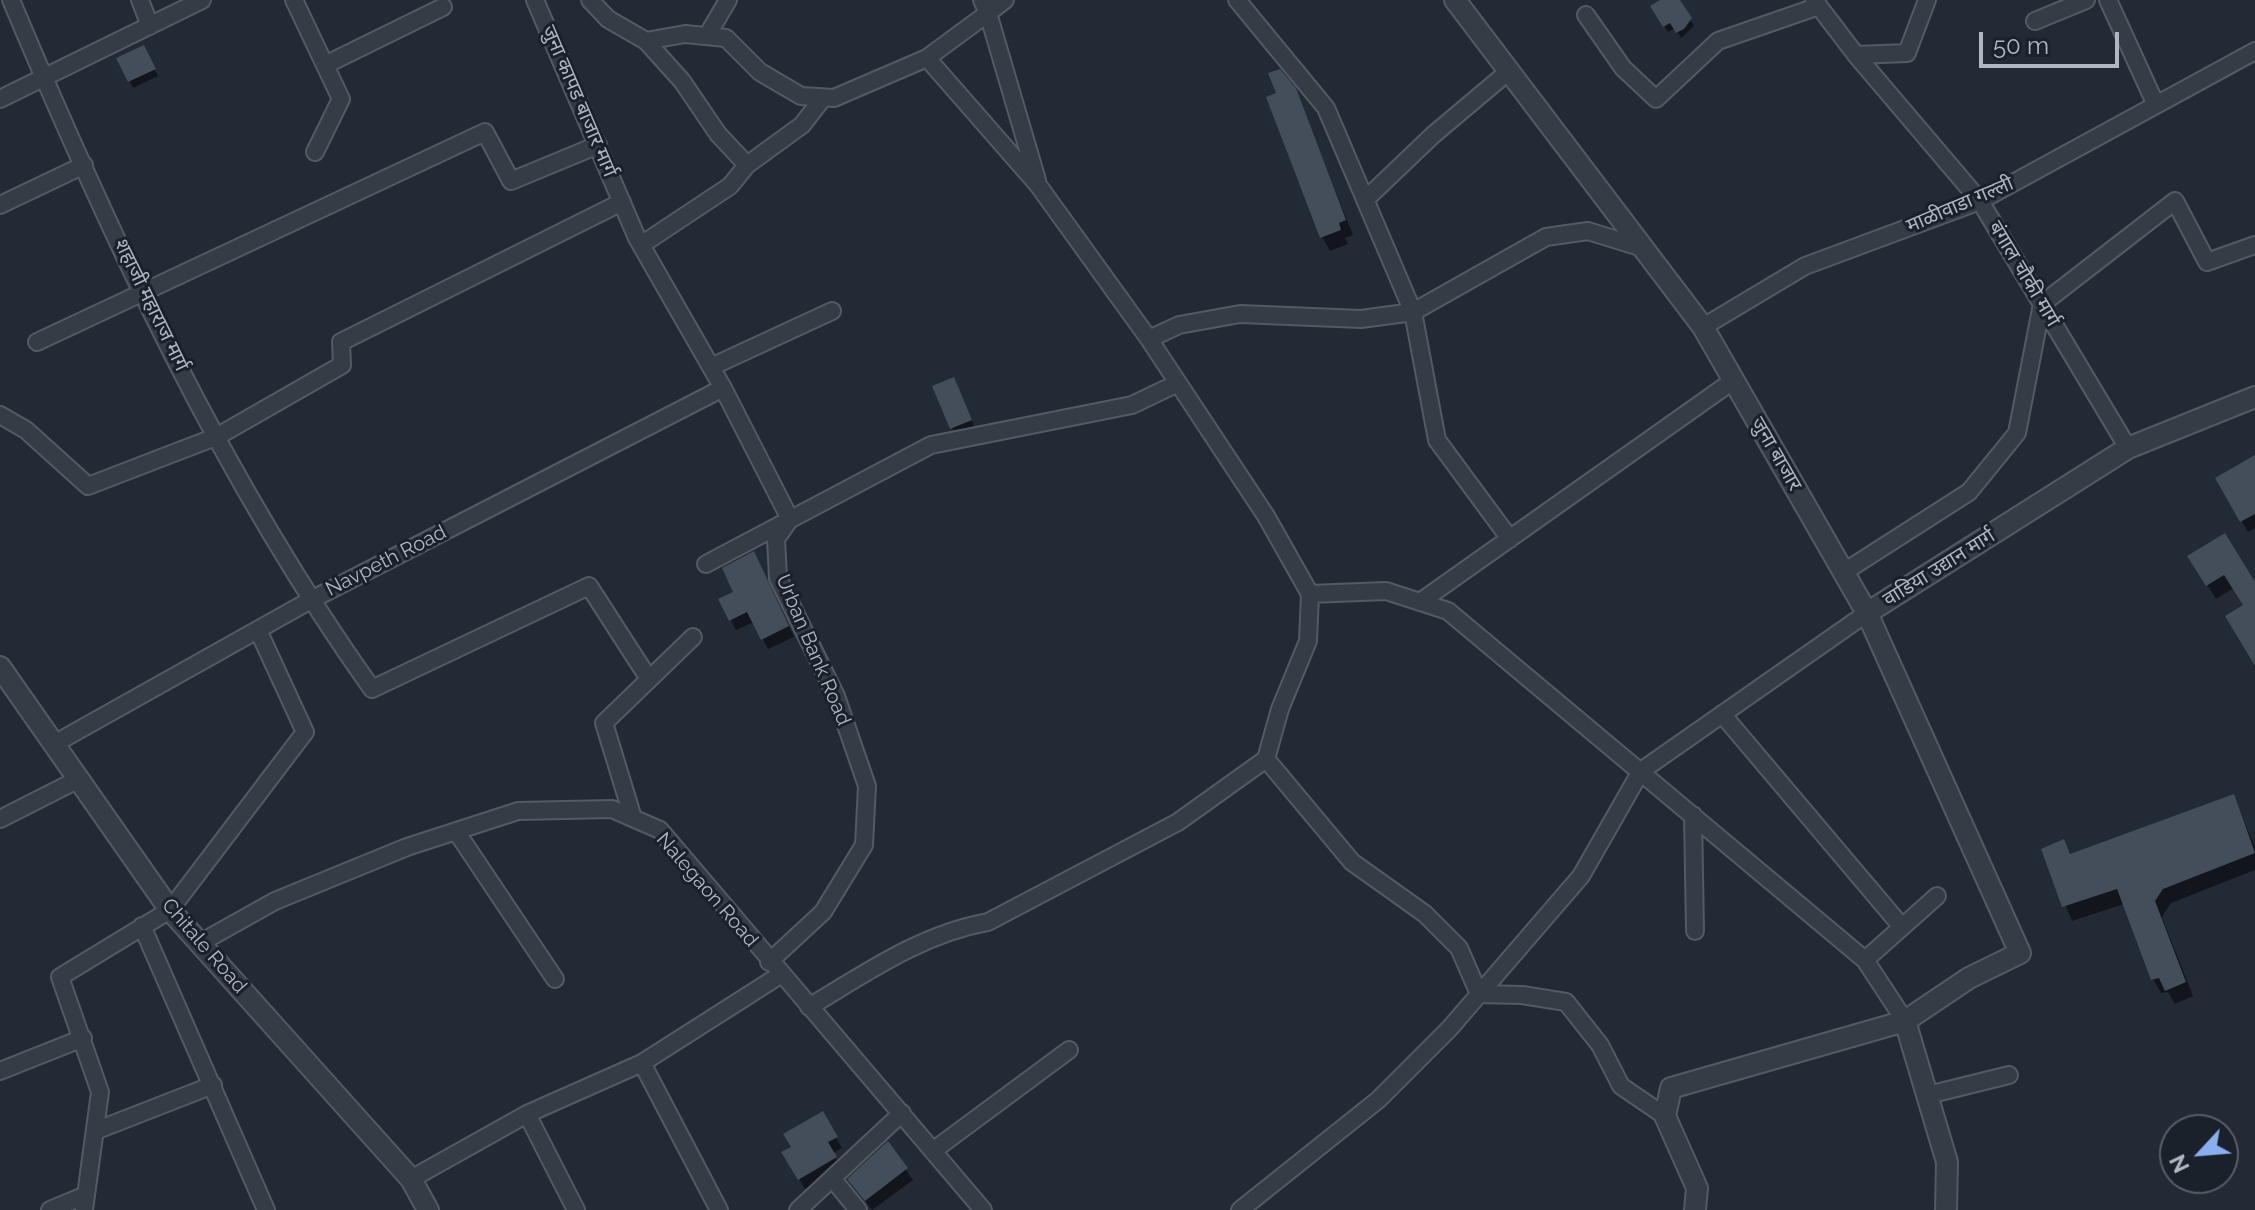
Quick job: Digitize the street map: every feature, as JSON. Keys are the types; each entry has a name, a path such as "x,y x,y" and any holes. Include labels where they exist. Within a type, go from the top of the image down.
{"street":[{"name":"शहाजी महाराज मार्ग","path":"11,0 43,78 142,291 309,601 372,689 589,586 649,679"},
{"path":"140,0 150,26"},
{"path":"0,99 202,0"},
{"path":"294,0 341,99 315,152"},
{"name":"जुना कापड बाजार मार्ग","path":"535,0 622,202"},
{"path":"590,0 608,19 646,41 682,81 718,134 747,165"},
{"path":"707,36 728,0"},
{"path":"646,41 685,34 726,38 760,72 801,96 834,98 927,58 985,6 1005,0"},
{"path":"1237,0 1326,108 1413,312 1437,440 1510,539"},
{"name":"जुना बाजार","path":"1455,0 1703,327 1867,613 2020,953 1969,978 1905,1021"},
{"path":"1856,55 1907,53 1927,0"},
{"path":"2035,21 2086,0"},
{"path":"2108,0 2156,105"},
{"path":"1586,15 1623,68 1656,99 1718,41 1817,3"},
{"name":"बंगाल चौकी मार्ग","path":"1817,3 1856,55 1980,201 2128,448"},
{"path":"985,6 1038,185"},
{"path":"325,65 443,7"},
{"name":"माळीवाडा गल्ली","path":"1703,327 1805,266 1980,201 2255,51"},
{"path":"809,1007 906,949 958,927 988,922 1178,822 1266,759 1280,709 1308,641 1310,594 1266,516 1149,339 1038,185 927,58"},
{"path":"1365,200 1433,135 1509,71"},
{"path":"641,245 730,186 747,165 802,125 823,98"},
{"path":"37,342 485,132 511,181 598,145"},
{"path":"0,205 84,165"},
{"path":"1844,572 1969,492 2017,433 2042,304 2175,201 2207,262 2255,245"},
{"path":"0,415 26,430 88,486 218,436 342,365 341,342 622,202 641,245 723,388 790,519"},
{"path":"1149,339 1179,325 1240,314 1361,319 1413,312 1546,237 1588,231 1643,248"},
{"path":"711,367 832,311"},
{"path":"1420,602 1734,380"},
{"path":"706,564 931,445 1132,405 1178,383"},
{"name":"Navpeth Road","path":"54,744 309,601 723,388"},
{"name":"वाडिया उद्यान मार्ग","path":"1641,771 1867,613 2128,448 2255,397"},
{"name":"Urban Bank Road","path":"411,1179 527,1114 642,1063 775,969 823,912 864,845 867,786 836,696 778,578 776,539 790,519"},
{"path":"1310,594 1386,591 1448,611 1865,960 1905,1021 1947,1162 1946,1210"},
{"path":"50,1210 85,1202 100,1092 60,977 170,910 305,732 258,630"},
{"path":"633,818 604,723 693,637"},
{"name":"Chitale Road","path":"0,667 170,910 411,1179 428,1210"},
{"path":"1722,714 1902,927"},
{"path":"1266,759 1352,862 1425,914 1459,948 1479,994"},
{"path":"1240,1210 1378,1100 1450,1028 1581,876 1641,771"},
{"path":"0,819 77,780"},
{"name":"Nalegaon Road","path":"200,943 275,901 456,831 518,811 612,809 660,830 775,969 983,1210"},
{"path":"1693,815 1695,931"},
{"path":"456,831 555,979"},
{"path":"1865,960 1937,896"},
{"path":"142,926 266,1210"},
{"path":"1479,994 1522,995 1566,1002 1600,1045 1621,1086 1665,1116 1697,1188 1695,1210"},
{"path":"1665,1116 1671,1088 1905,1021"},
{"path":"0,1071 83,1038"},
{"path":"934,1150 1069,1050"},
{"path":"642,1063 719,1210"},
{"path":"1928,1095 2009,1075"},
{"path":"95,1131 213,1085"},
{"path":"798,1210 902,1113"},
{"path":"527,1114 576,1210"},
{"path":"832,1178 858,1210"}],"building":[{"path":"1660,0 1680,0 1692,18 1684,29 1676,33 1670,23 1663,27 1650,6"},
{"path":"144,45 156,69 128,82 116,58"},
{"path":"1280,69 1296,88 1346,220 1339,223 1341,230 1320,238 1266,97 1276,93 1268,73"},
{"path":"954,377 972,420 950,429 932,386"},
{"path":"2255,455 2255,514 2240,522 2215,478"},
{"path":"2225,533 2255,582 2255,666 2225,616 2243,605 2224,575 2206,586 2187,556"},
{"path":"754,551 789,626 761,640 747,612 729,621 718,599 733,592 722,568"},
{"path":"2234,794 2255,853 2163,889 2155,901 2186,982 2165,991 2159,978 2151,980 2117,889 2062,907 2041,849 2064,839 2070,854"},
{"path":"823,1111 838,1137 828,1142 837,1157 798,1180 781,1152 791,1147 783,1134"},
{"path":"888,1141 908,1168 865,1201 847,1179"}]}
